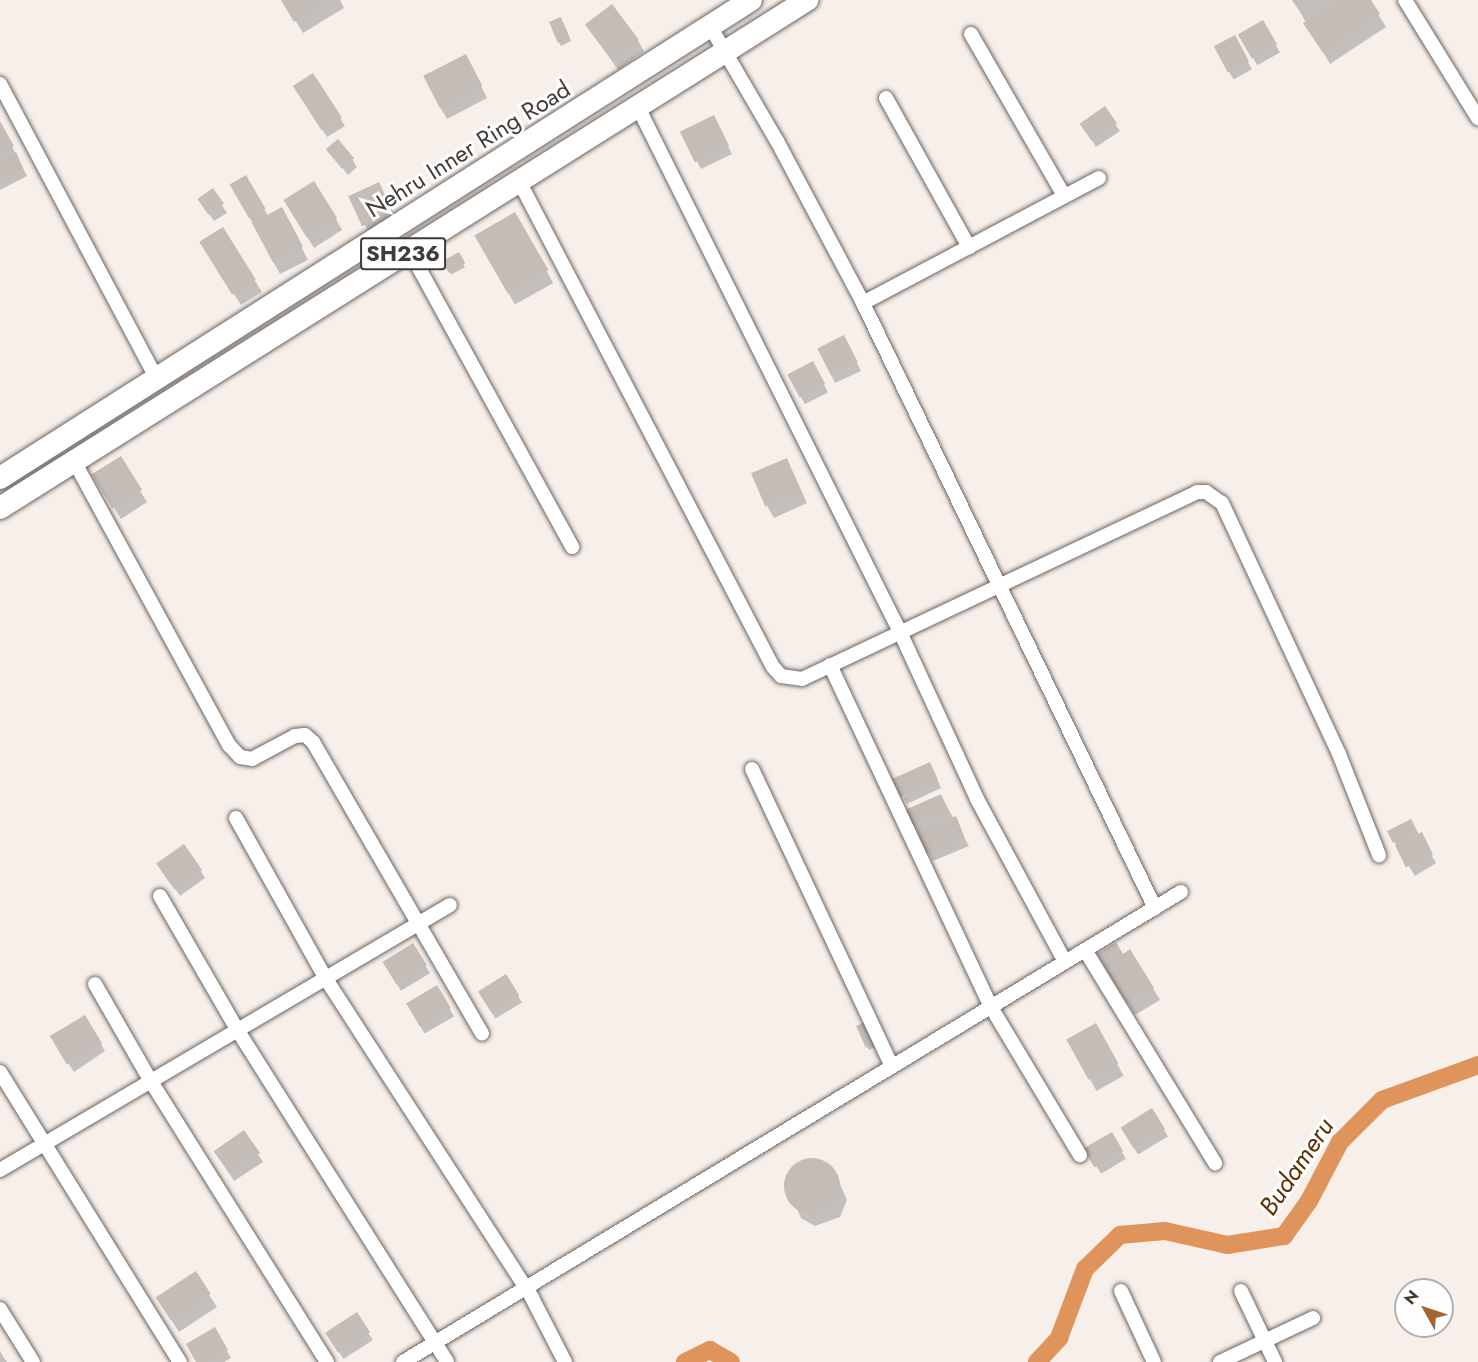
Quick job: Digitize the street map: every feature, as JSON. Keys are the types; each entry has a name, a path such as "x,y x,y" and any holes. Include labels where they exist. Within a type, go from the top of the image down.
{"main road":[{"name":"Nehru Inner Ring Road","path":"0,478 751,0"},
{"name":"SH236","path":"0,508 807,0"}],"street":[{"path":"1405,0 1478,118"},
{"path":"710,26 863,303 1155,908"},
{"path":"971,34 1064,196"},
{"path":"0,84 156,378"},
{"path":"886,98 969,247"},
{"path":"638,107 900,632 977,799 1065,962"},
{"path":"863,303 1099,178"},
{"path":"519,181 772,667 790,680 802,679 1197,492 1215,496 1222,503 1339,754 1379,855"},
{"path":"409,250 572,547"},
{"path":"74,461 229,745 240,757 252,759 295,736 305,735 313,742 482,1034"},
{"path":"830,665 991,1007 1080,1155"},
{"path":"752,769 892,1066"},
{"path":"236,818 326,979 526,1288 565,1362"},
{"path":"403,1362 1181,892"},
{"path":"160,896 238,1031 447,1362"},
{"path":"0,1170 152,1083 450,905"},
{"path":"1084,950 1215,1163"},
{"path":"95,984 152,1083 327,1362"},
{"path":"0,1072 42,1146 180,1362"},
{"path":"1121,1291 1154,1362"},
{"path":"1240,1291 1275,1362"},
{"path":"0,1310 33,1362"},
{"path":"1220,1362 1313,1318"}],"building":[{"path":"281,0 332,0 294,22"},
{"path":"1292,0 1311,0 1298,9"},
{"path":"1337,0 1371,0 1380,14 1323,53 1303,23"},
{"path":"612,4 638,39 611,60 585,24"},
{"path":"561,17 570,38 558,43 549,22"},
{"path":"1263,20 1277,44 1252,59 1238,34"},
{"path":"1235,35 1249,61 1228,73 1214,46"},
{"path":"466,54 482,86 440,108 423,76"},
{"path":"313,73 342,117 322,131 293,86"},
{"path":"1105,106 1117,123 1092,141 1080,124"},
{"path":"714,115 729,146 695,162 680,132"},
{"path":"0,121 14,146 0,154"},
{"path":"338,139 354,158 342,168 326,149"},
{"path":"16,152 23,168 0,180 0,160"},
{"path":"246,175 266,209 249,218 230,184"},
{"path":"314,181 337,218 307,237 283,200"},
{"path":"379,182 393,212 362,226 348,196"},
{"path":"213,188 224,204 208,214 197,199"},
{"path":"282,207 303,247 273,263 252,223"},
{"path":"515,212 548,270 508,294 474,236"},
{"path":"223,227 256,280 232,294 199,242"},
{"path":"459,252 465,263 449,273 442,261"},
{"path":"844,335 858,362 831,375 817,349"},
{"path":"813,361 825,384 800,398 787,375"},
{"path":"121,456 142,490 113,508 91,475"},
{"path":"787,458 801,491 765,506 751,473"},
{"path":"930,762 938,780 901,797 893,779"},
{"path":"941,794 948,810 912,825 905,810"},
{"path":"956,816 965,838 926,854 917,832"},
{"path":"1411,819 1417,831 1393,843 1387,831"},
{"path":"1422,832 1433,854 1406,868 1395,845"},
{"path":"184,844 202,870 175,890 156,864"},
{"path":"1116,942 1123,954 1130,949 1154,988 1127,1004 1097,954"},
{"path":"413,943 427,965 396,984 382,962"},
{"path":"506,974 519,995 491,1013 478,991"},
{"path":"437,985 451,1008 420,1027 406,1004"},
{"path":"85,1015 102,1043 67,1064 50,1036"},
{"path":"867,1021 877,1043 866,1048 856,1026"},
{"path":"1096,1023 1118,1063 1089,1080 1066,1039"},
{"path":"1152,1108 1165,1129 1134,1149 1121,1128"},
{"path":"244,1130 260,1153 230,1174 214,1151"},
{"path":"1112,1132 1123,1151 1094,1168 1083,1148"},
{"path":"812,1158 823,1160 832,1166 838,1175 840,1186 838,1197 832,1206 823,1212 812,1214 801,1212 792,1206 786,1197 784,1186 786,1175 792,1166 801,1160"},
{"path":"196,1271 211,1294 170,1320 156,1297"},
{"path":"357,1312 370,1332 338,1353 325,1333"},
{"path":"215,1327 228,1350 207,1362 196,1362 186,1344"}],"waterway":[{"name":"Budameru","path":"1037,1362 1059,1338 1085,1269 1120,1235 1165,1231 1227,1245 1284,1236 1309,1201 1340,1142 1382,1100 1478,1065"},
{"name":"Budameru","path":"685,1362 710,1350 731,1362"}]}
